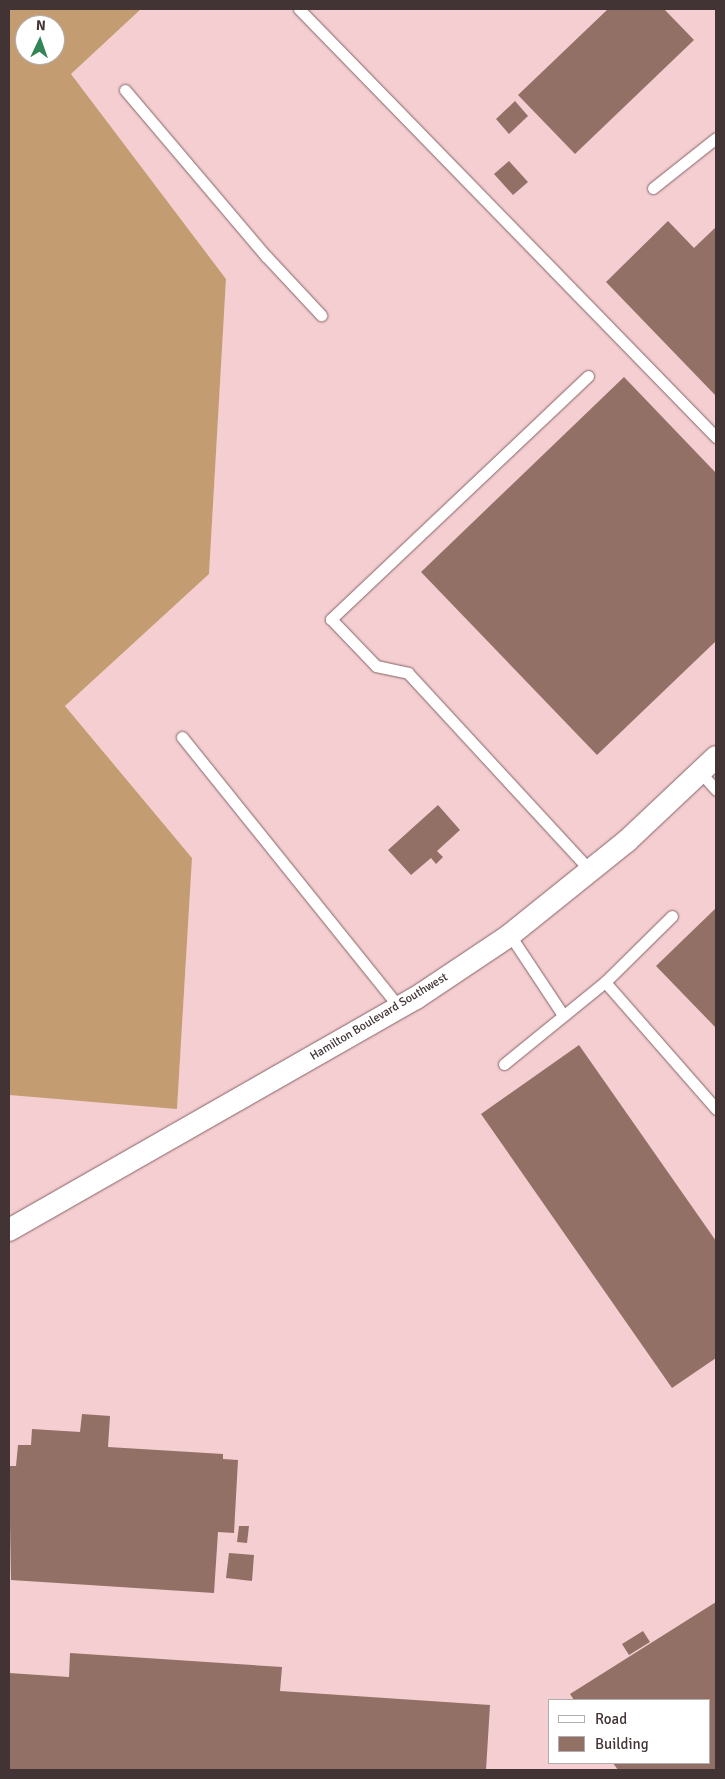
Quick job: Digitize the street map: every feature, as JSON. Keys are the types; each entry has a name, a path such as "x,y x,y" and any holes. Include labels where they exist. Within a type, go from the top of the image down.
{"street":[{"name":"Hamilton Boulevard Southwest","path":"9,1230 399,1008 510,935 591,871 708,764"}],"lane":[{"path":"299,9 716,437"},
{"path":"125,90 266,256 321,315"},
{"path":"653,188 716,138"},
{"path":"588,376 331,619 376,666 408,673 591,871"},
{"path":"182,737 399,1008"},
{"path":"708,764 716,790"},
{"path":"504,1064 606,982 672,916"},
{"path":"510,935 563,1015"},
{"path":"606,982 716,1109"}],"shaded area":[{"path":"9,9 141,9 71,74 226,279 209,574 65,706 192,858 177,1109 9,1095"},
{"path":"141,9 716,9 716,1770 9,1770 9,1095 177,1108 192,858 65,706 209,574 226,279 71,74"}],"building":[{"path":"608,9 664,9 694,40 575,154 518,95"},
{"path":"515,101 528,116 509,134 496,119"},
{"path":"509,161 528,182 513,195 494,174"},
{"path":"668,221 694,248 716,227 716,396 606,282"},
{"path":"624,377 716,473 716,641 597,755 421,572"},
{"path":"438,805 460,830 437,851 443,857 436,864 431,858 411,875 388,850"},
{"path":"716,908 716,1028 656,966"},
{"path":"579,1045 716,1241 716,1358 672,1388 481,1114"},
{"path":"82,1414 110,1416 108,1447 223,1454 223,1459 238,1460 234,1533 218,1532 214,1593 11,1580 9,1466 16,1466 18,1445 31,1445 32,1429 80,1432"},
{"path":"239,1526 249,1526 247,1543 237,1542"},
{"path":"229,1553 254,1555 252,1581 226,1578"},
{"path":"716,1602 716,1770 618,1770 614,1764 710,1764 710,1699 573,1699 570,1694"},
{"path":"643,1631 650,1642 629,1655 622,1644"},
{"path":"70,1653 282,1667 280,1691 490,1705 486,1770 9,1770 9,1673 69,1677"}]}
